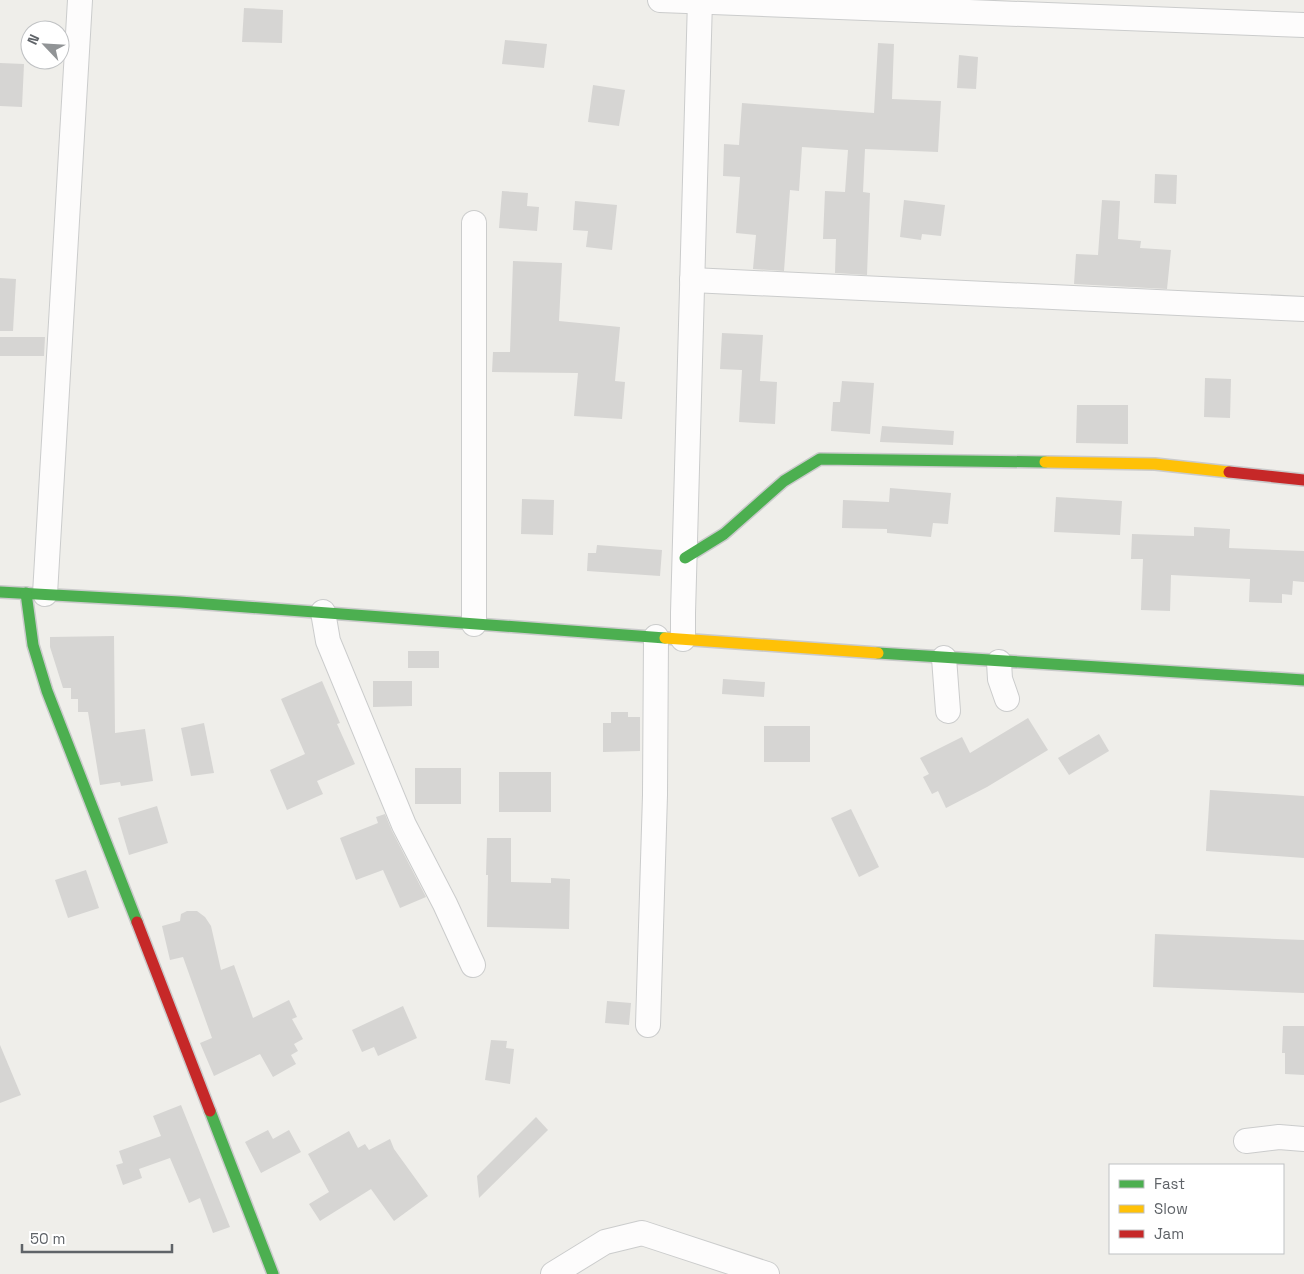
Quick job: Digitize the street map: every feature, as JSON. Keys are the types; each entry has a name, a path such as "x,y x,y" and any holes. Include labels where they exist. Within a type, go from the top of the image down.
{"street":[{"path":"80,0 33,645 47,691 273,1274"},
{"path":"660,0 1304,25"},
{"path":"683,639 682,613 700,1"},
{"path":"474,223 474,624"},
{"path":"692,280 1304,309"},
{"path":"685,558 724,534 784,481 820,459 1155,464 1304,480"},
{"path":"0,592 323,612 999,662 1304,680"},
{"path":"323,612 328,641 404,825 445,904 473,965"},
{"path":"648,1025 655,795 656,637"},
{"path":"944,658 948,711"},
{"path":"999,662 1000,678 1007,699"},
{"path":"1246,1141 1279,1138 1304,1139"},
{"path":"553,1274 605,1242 642,1233 767,1274"}],"building":[{"path":"244,8 283,10 282,43 242,42"},
{"path":"505,40 547,44 544,68 502,64"},
{"path":"878,43 894,44 892,99 941,101 938,152 865,149 863,192 870,193 867,275 835,273 836,239 823,239 825,191 845,192 848,150 802,147 799,191 790,190 784,271 753,269 756,235 736,233 740,177 723,176 724,144 739,145 742,103 874,113"},
{"path":"959,55 978,57 976,89 957,88"},
{"path":"0,63 20,64 20,70 24,70 22,107 0,106"},
{"path":"593,85 625,90 619,126 588,122"},
{"path":"1155,174 1177,175 1176,204 1154,203"},
{"path":"502,191 528,193 527,206 539,207 537,231 499,228"},
{"path":"904,200 945,205 941,236 922,234 921,240 900,237"},
{"path":"1102,200 1120,201 1118,239 1141,241 1140,248 1171,250 1167,289 1074,284 1076,254 1098,255"},
{"path":"575,201 617,205 612,250 586,247 588,231 573,230"},
{"path":"513,261 562,263 559,321 620,327 615,381 625,382 622,419 574,416 578,373 492,372 493,352 510,352"},
{"path":"0,278 16,279 13,331 0,331"},
{"path":"722,333 763,335 760,381 777,382 775,424 739,422 742,370 720,369"},
{"path":"0,337 45,337 44,356 0,356"},
{"path":"1205,378 1231,379 1230,418 1204,417"},
{"path":"842,381 874,383 870,434 831,431 833,402 840,402"},
{"path":"1077,405 1128,405 1128,444 1076,443"},
{"path":"882,426 954,431 953,445 880,442"},
{"path":"890,488 951,493 948,524 933,523 931,537 887,533 887,529 842,528 843,500 889,502"},
{"path":"1056,497 1122,501 1120,535 1054,532"},
{"path":"522,499 554,500 553,535 521,534"},
{"path":"1194,527 1230,529 1229,548 1304,551 1304,582 1293,581 1292,595 1282,594 1282,603 1249,602 1250,579 1171,575 1170,611 1141,610 1143,559 1131,559 1132,534 1194,536"},
{"path":"597,545 662,550 660,576 587,571 588,553 596,553"},
{"path":"114,636 115,733 145,729 153,781 121,786 120,782 100,785 88,712 78,712 78,699 71,699 71,688 63,688 50,647 50,637"},
{"path":"408,651 439,651 439,668 408,668"},
{"path":"723,679 765,682 764,697 722,694"},
{"path":"322,681 340,723 337,724 355,764 317,781 323,794 287,810 270,770 305,754 281,699"},
{"path":"373,681 412,681 412,706 373,707"},
{"path":"611,712 628,712 628,717 640,717 640,751 603,752 603,723 611,723"},
{"path":"1028,718 1048,750 987,787 946,808 938,791 932,794 923,777 929,774 920,758 962,737 970,753"},
{"path":"204,723 214,773 191,776 181,728"},
{"path":"764,726 810,726 810,762 764,762"},
{"path":"1099,734 1109,751 1069,775 1058,758"},
{"path":"415,768 461,768 461,804 415,804"},
{"path":"499,772 551,772 551,812 499,812"},
{"path":"1210,790 1304,796 1304,858 1206,851"},
{"path":"157,806 168,843 129,855 118,818"},
{"path":"851,809 879,867 859,877 831,818"},
{"path":"385,814 426,897 400,908 383,870 356,880 340,838 378,823 376,817"},
{"path":"487,838 511,838 511,882 551,883 551,878 570,879 569,929 487,927"},
{"path":"86,870 99,908 68,918 55,880"},
{"path":"187,911 197,911 205,917 211,926 221,970 234,965 253,1018 289,1000 297,1017 292,1019 303,1039 294,1044 298,1051 291,1055 296,1064 273,1077 260,1054 214,1076 200,1043 212,1038 183,957 170,960 162,926 180,921 181,914"},
{"path":"1155,934 1304,940 1304,993 1153,987"},
{"path":"607,1001 631,1003 629,1025 605,1023"},
{"path":"403,1006 417,1038 378,1056 374,1047 362,1052 352,1030"},
{"path":"1283,1026 1304,1026 1304,1075 1285,1074 1285,1053 1282,1053"},
{"path":"491,1040 507,1041 506,1048 514,1049 510,1084 485,1080"},
{"path":"0,1045 21,1095 0,1103"},
{"path":"181,1105 230,1227 213,1233 200,1198 189,1203 170,1158 139,1169 142,1178 123,1185 116,1165 123,1163 119,1151 161,1136 153,1116"},
{"path":"536,1117 548,1130 479,1198 477,1176"},
{"path":"268,1130 273,1139 289,1130 301,1152 261,1173 245,1142"},
{"path":"349,1131 358,1148 365,1144 369,1150 390,1139 394,1149 428,1196 394,1221 371,1189 320,1221 309,1204 329,1192 308,1154"}],"traffic: fast":[{"path":"685,558 724,534 784,481 820,459 1045,462"},
{"path":"0,592 180,602 665,638"},
{"path":"26,593 33,645 47,691 137,922"},
{"path":"878,653 1304,680"},
{"path":"210,1111 273,1274"}],"traffic: slow":[{"path":"1045,462 1155,464 1229,472"},
{"path":"665,638 878,653"}],"traffic: jam":[{"path":"1229,472 1304,480"},
{"path":"137,922 210,1111"}]}
